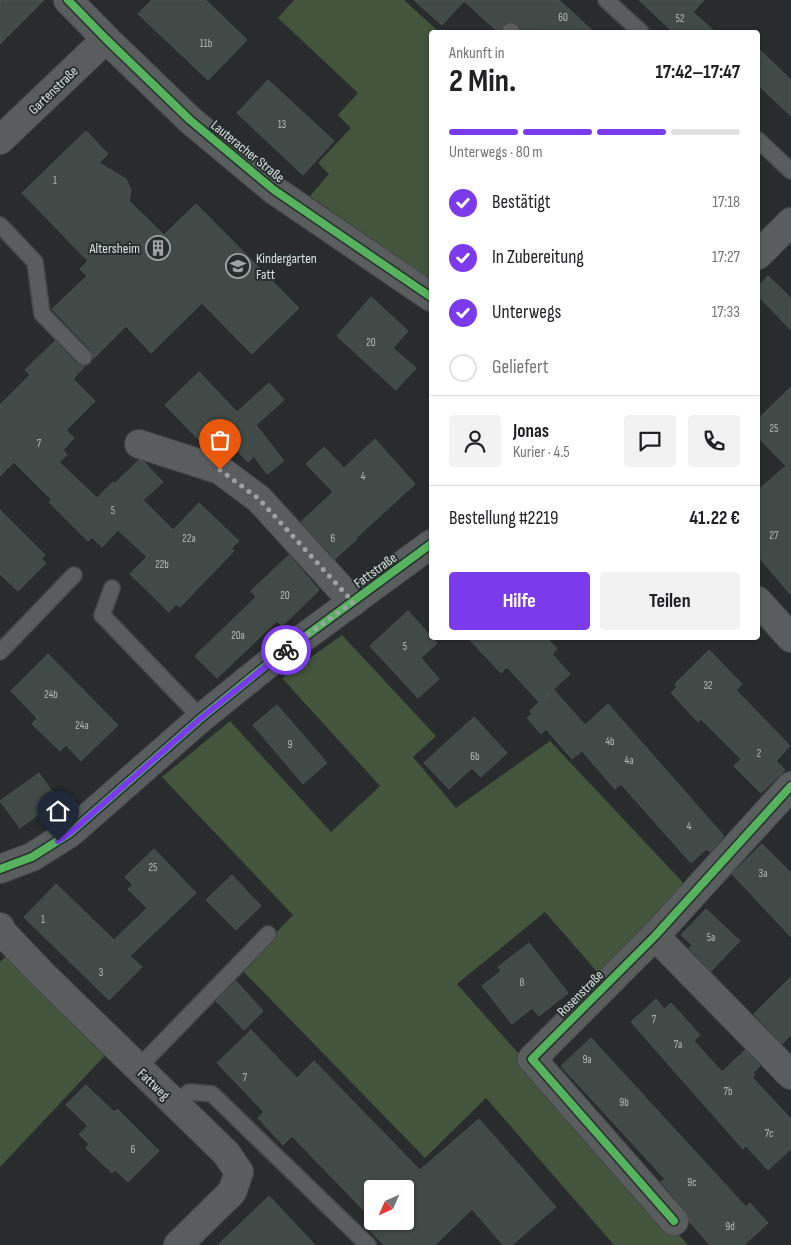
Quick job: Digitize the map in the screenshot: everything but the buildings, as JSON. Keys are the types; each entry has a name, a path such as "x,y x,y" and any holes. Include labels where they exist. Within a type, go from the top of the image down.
{"street":[{"name":"Lauteracher Straße","path":"68,0 101,28 190,120 274,190 429,296"},
{"name":"Gartenstraße","path":"0,140 101,28"},
{"path":"760,253 791,222"},
{"path":"139,444 220,470 259,499 353,602"},
{"name":"Fattstraße","path":"0,869 32,857 70,833 201,718 269,663 429,545"},
{"path":"760,603 791,638"},
{"name":"Rosenstraße","path":"674,1221 532,1059 655,936 788,798"},
{"name":"Fattweg","path":"0,927 3,933 44,976 226,1153 240,1172 232,1192 178,1245"},
{"path":"655,936 791,1074"}],"lane":[{"path":"606,0 639,30"},
{"path":"760,142 791,171"},
{"path":"3,234 35,262 42,314 84,357"},
{"path":"0,652 74,575"},
{"path":"112,588 102,615 201,718"},
{"path":"138,1068 268,934"},
{"path":"176,1104 189,1092 212,1094 368,1245"}],"green space":[{"path":"294,0 404,0 437,30 429,30 429,279 310,196 329,174 318,163 351,128 338,115 358,93 278,18"},
{"path":"342,635 436,736 413,757 456,808 550,741 691,891 606,982 545,912 457,984 688,1245 614,1245 486,1098 425,1158 241,969 293,915 162,777 230,721 331,832 380,786 282,678"},
{"path":"12,950 111,1049 0,1167 0,962"}],"cycle path":[{"path":"68,0 190,120 274,190 429,296"},
{"path":"0,869 32,857 70,833 201,718 269,663 429,545"},
{"path":"674,1221 532,1059 655,936 791,786"}],"way so far":[{"path":"220,470 259,499 353,602 286,650"}],"place":[{"name":"Altersheim","path":"158,248"},
{"name":"Kindergarten Fatt","path":"238,266"}],"route":[{"path":"58,841 70,833 201,718 286,650"}]}
